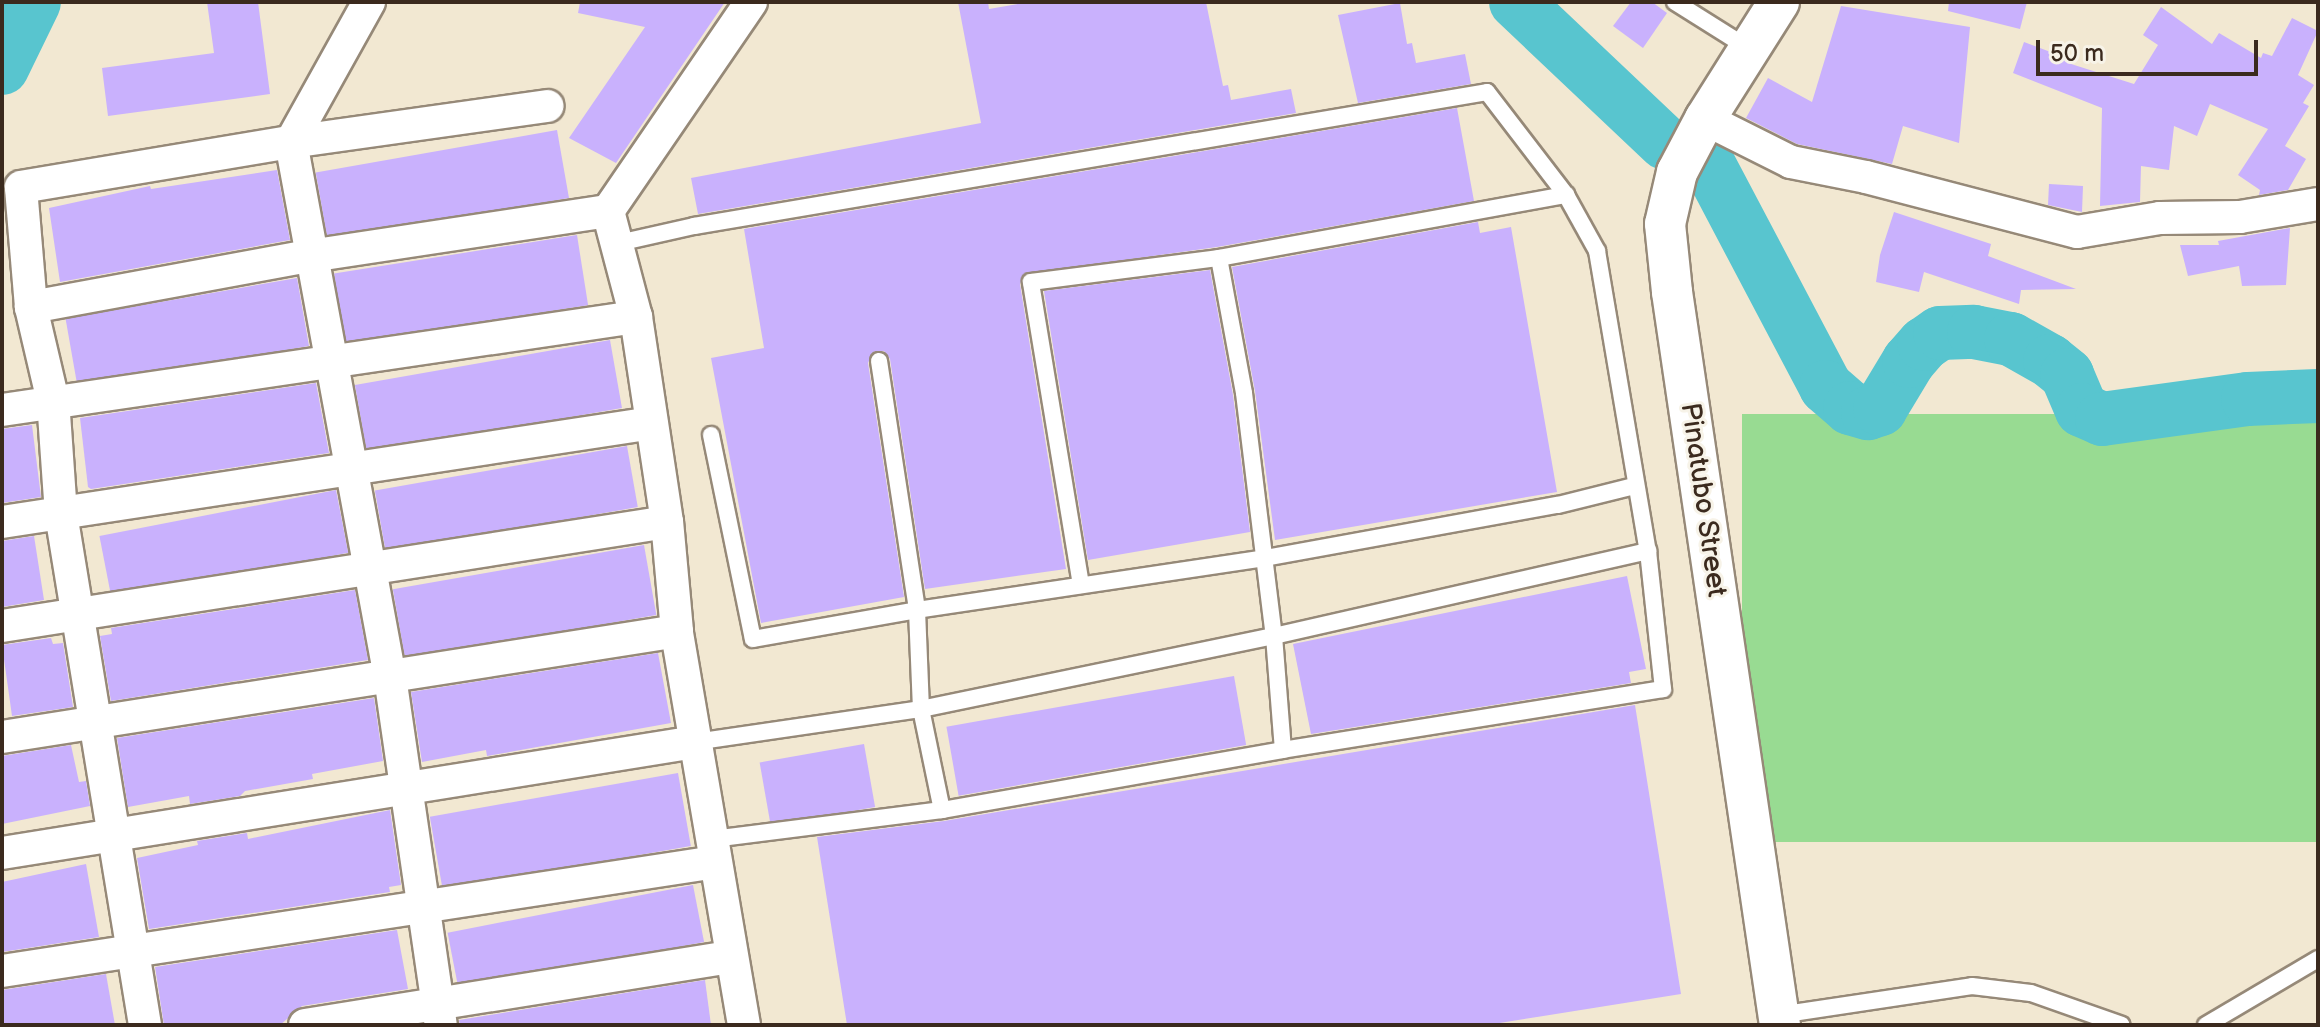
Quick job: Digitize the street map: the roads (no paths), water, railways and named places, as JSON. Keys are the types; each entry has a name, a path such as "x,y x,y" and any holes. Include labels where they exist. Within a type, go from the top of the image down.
{"street":[{"path":"369,2 291,142 390,677 421,907 439,1014"},
{"path":"744,1025 677,631 667,522 636,317 614,244 608,211 751,2"},
{"name":"Pinatubo Street","path":"1779,2 1705,119 1677,172 1669,195 1665,224 1667,257 1780,1020"},
{"path":"145,1025 80,612 61,514 53,401 31,307 21,187 291,142 547,106"},
{"path":"1705,119 1791,162 1866,177 2077,232 2160,218 2240,217 2318,204"},
{"path":"31,307 310,256 608,211"},
{"path":"2,410 636,317"},
{"path":"2,522 652,423"},
{"path":"2,626 369,566 667,522"},
{"path":"2,737 677,631"},
{"path":"2,853 695,742"},
{"path":"2,971 421,907 713,850"},
{"path":"305,1025 439,1014 731,957"}],"lane":[{"path":"1675,2 1748,48"},
{"path":"614,244 709,223 1487,92 1566,195 1597,251 1634,486 1648,551 1663,689 1283,750 713,850"},
{"path":"1081,585 1031,282 1219,258 1566,195"},
{"path":"1219,258 1244,393 1274,636 1283,750"},
{"path":"879,361 917,610 921,709 942,810"},
{"path":"711,435 753,639 917,610 1265,558 1558,505 1634,486"},
{"path":"695,742 921,709 1274,636 1648,551"},
{"path":"2206,1025 2318,959"},
{"path":"1780,1020 1972,986 2031,993 2122,1025"}],"waterway":[{"path":"2,68 34,2"},
{"path":"1516,2 1665,143"},
{"path":"1709,165 1826,387 1850,408 1868,413 1880,409 1909,361 1924,344 1940,333 1974,332 2011,339 2050,361 2067,375 2082,410 2102,419 2248,399 2318,396"}]}
